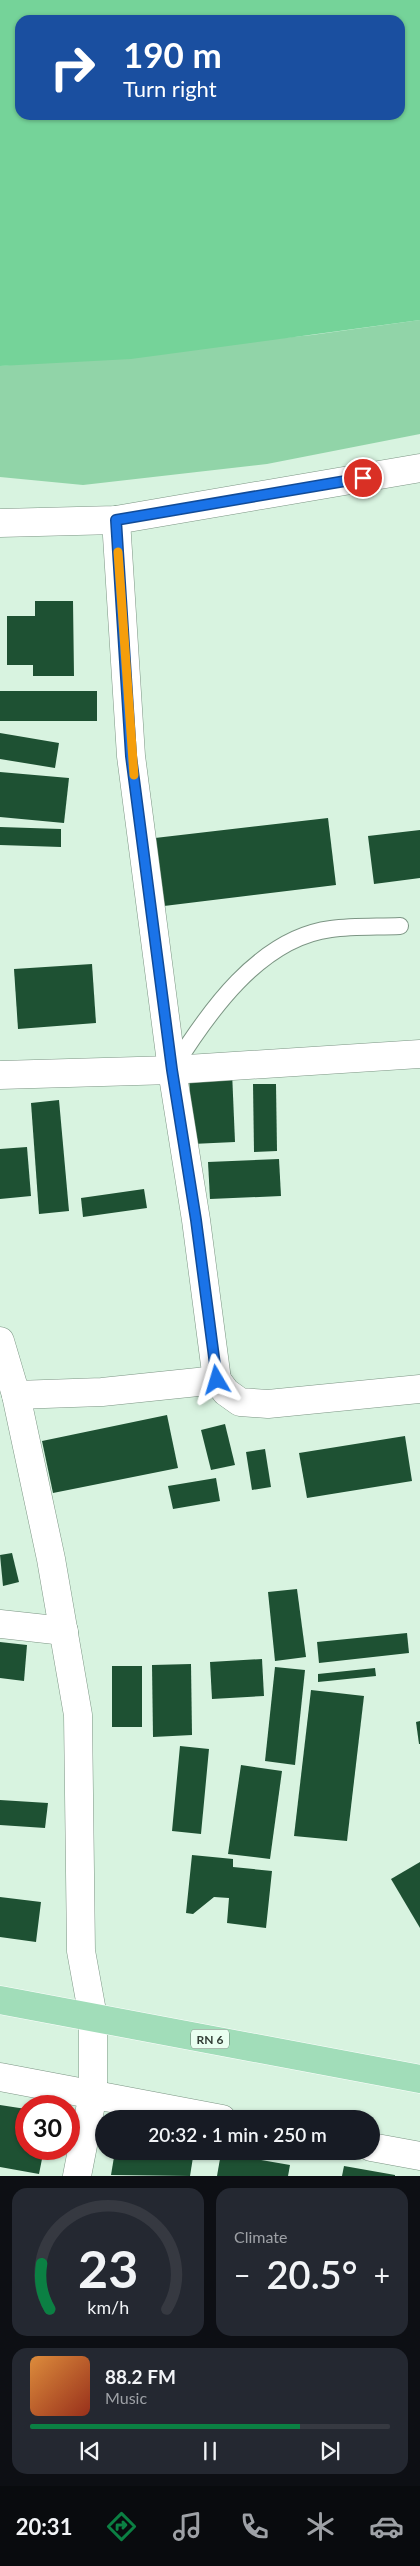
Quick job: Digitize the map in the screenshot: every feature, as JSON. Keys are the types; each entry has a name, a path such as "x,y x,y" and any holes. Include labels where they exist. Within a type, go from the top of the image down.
{"main road":[{"name":"RN 6","path":"0,2000 420,2079"}],"street":[{"path":"0,523 116,520 420,468"},
{"path":"116,520 131,756 172,1070 196,1220 217,1380 226,1392 240,1402 268,1404 420,1389"},
{"path":"0,1075 172,1070 420,1054"},
{"path":"0,1340 16,1395 51,1559 78,1715 81,1951 93,2017 94,2094 77,2176"},
{"path":"16,1395 102,1392 217,1380"},
{"path":"0,1624 64,1631"},
{"path":"0,2077 176,2110"},
{"path":"380,2149 420,2156"}],"lane":[{"path":"172,1070 200,1026 228,992 262,960 295,939 330,929 400,926"}],"shaded area":[{"path":"0,0 420,0 420,320 131,359 0,366"},
{"path":"420,320 420,434 267,464 83,485 0,477 0,366 312,335"}],"building":[{"path":"35,601 73,601 74,676 33,676 33,665 7,665 7,616 35,616"},
{"path":"0,691 97,691 97,721 0,721"},
{"path":"0,733 59,743 55,768 0,759"},
{"path":"0,772 69,778 64,823 0,817"},
{"path":"328,818 336,885 164,906 155,838"},
{"path":"0,827 61,829 61,847 0,845"},
{"path":"420,830 420,878 374,884 368,836"},
{"path":"92,964 96,1023 18,1029 14,969"},
{"path":"232,1072 235,1142 192,1144 189,1074"},
{"path":"253,1084 276,1084 277,1151 254,1152"},
{"path":"59,1100 69,1211 39,1214 31,1103"},
{"path":"27,1147 31,1196 0,1199 0,1149"},
{"path":"279,1159 281,1196 210,1199 208,1162"},
{"path":"144,1189 147,1208 83,1217 81,1198"},
{"path":"167,1415 178,1468 53,1493 42,1441"},
{"path":"225,1424 235,1465 211,1470 201,1430"},
{"path":"405,1436 412,1481 307,1498 299,1453"},
{"path":"265,1449 271,1487 252,1490 246,1452"},
{"path":"216,1478 220,1501 173,1509 168,1486"},
{"path":"12,1553 19,1582 3,1586 0,1555"},
{"path":"297,1589 306,1657 275,1661 268,1592"},
{"path":"407,1633 409,1653 319,1663 317,1642"},
{"path":"0,1642 27,1645 24,1681 0,1678"},
{"path":"262,1659 264,1696 212,1699 210,1662"},
{"path":"191,1664 192,1735 153,1737 152,1665"},
{"path":"112,1666 142,1666 142,1727 112,1727"},
{"path":"275,1667 305,1670 295,1765 265,1761"},
{"path":"375,1668 376,1676 318,1682 318,1674"},
{"path":"311,1690 364,1696 347,1841 294,1836"},
{"path":"420,1721 420,1744 419,1744 416,1722"},
{"path":"180,1746 209,1749 201,1834 172,1831"},
{"path":"241,1765 282,1771 270,1859 228,1854"},
{"path":"0,1800 48,1803 45,1828 0,1825"},
{"path":"192,1855 233,1859 233,1867 272,1871 266,1928 227,1923 229,1898 214,1897 193,1914 186,1913"},
{"path":"420,1862 420,1928 391,1879"},
{"path":"0,1897 41,1902 36,1942 0,1937"},
{"path":"0,2105 15,2107 15,2160 42,2160 39,2174 0,2167"},
{"path":"114,2160 193,2160 190,2176 111,2175"},
{"path":"220,2160 261,2160 290,2165 288,2176 217,2176"},
{"path":"344,2166 395,2175 395,2176 342,2176"}],"slow traffic":[{"path":"118,552 131,756 134,775"}],"route":[{"path":"217,1380 196,1220 172,1070 131,756 116,520 363,478"}]}
